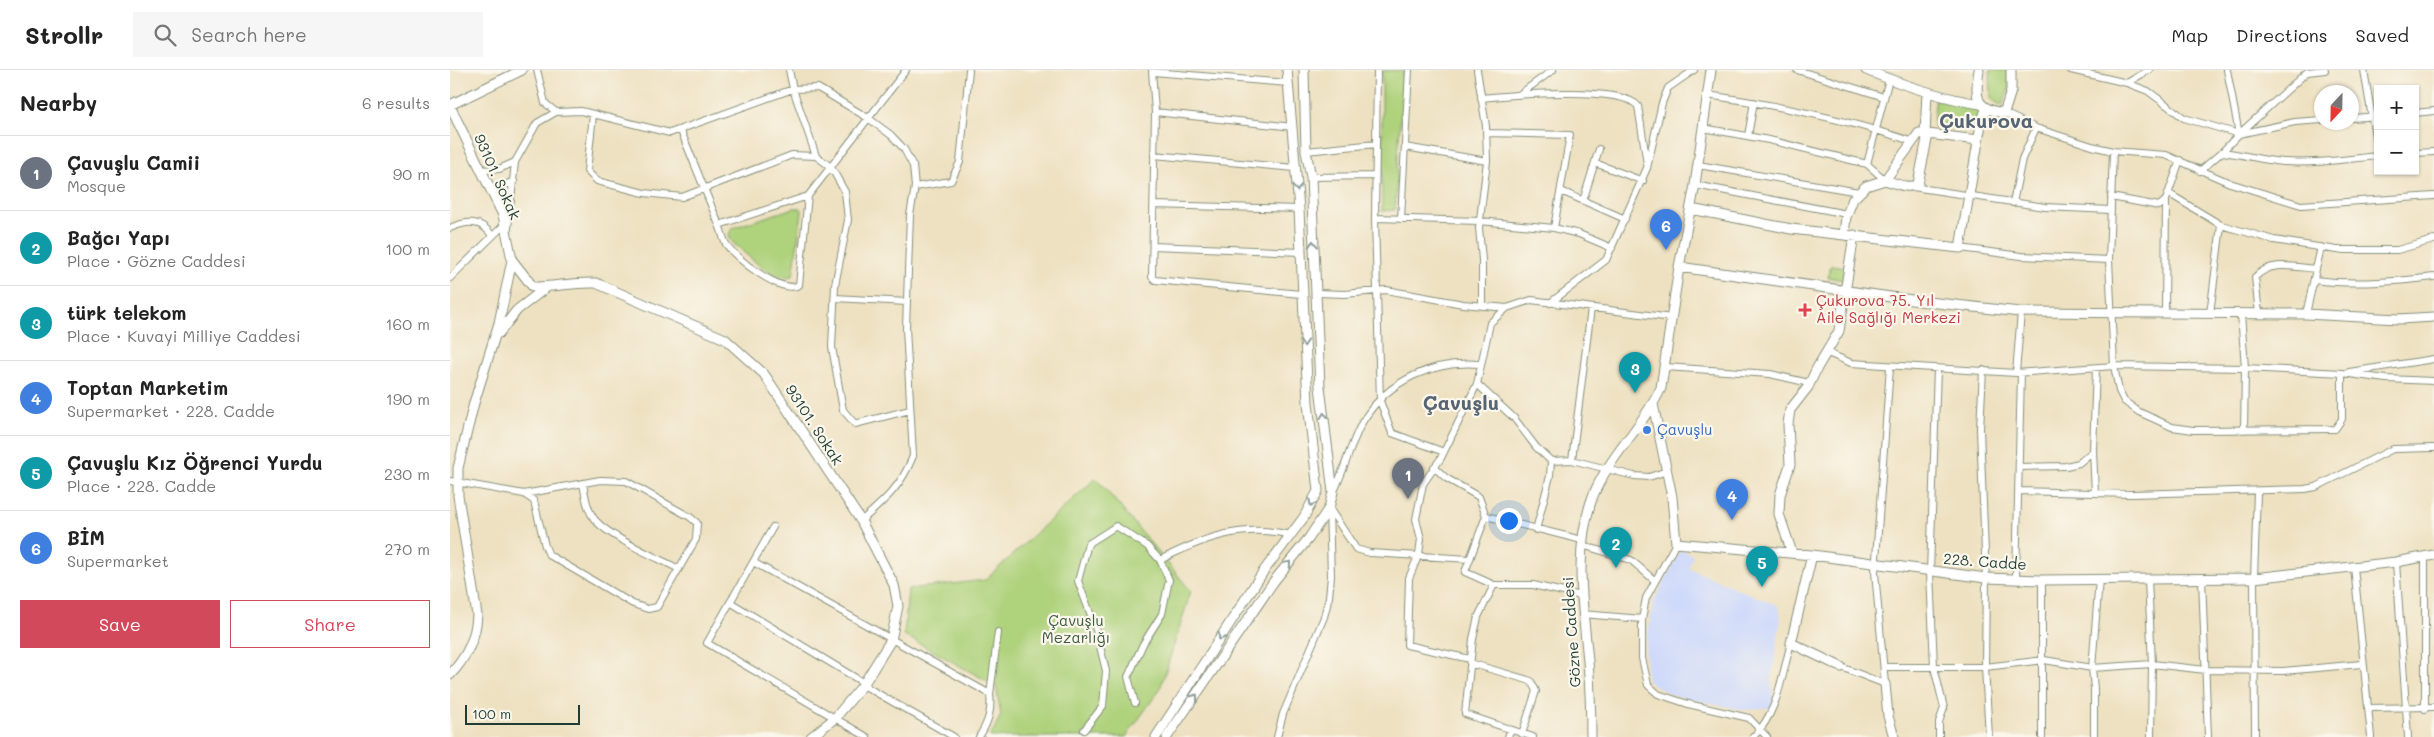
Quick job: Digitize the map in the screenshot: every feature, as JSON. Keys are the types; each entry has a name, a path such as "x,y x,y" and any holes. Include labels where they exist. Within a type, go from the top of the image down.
{"street":[{"path":"450,106 522,70"},
{"path":"537,70 545,103 556,112"},
{"path":"789,70 793,89 816,156"},
{"path":"680,131 720,225 725,244 750,267 784,287 794,288 799,285 808,196 906,70"},
{"path":"915,187 951,181 955,175 960,162 969,70"},
{"path":"1156,737 1263,572 1304,517 1318,491 1308,403 1301,294 1299,209 1287,70"},
{"path":"1304,70 1306,151 1312,177 1320,388 1333,492"},
{"path":"1377,70 1375,218 1380,401 1392,433 1444,452"},
{"path":"1401,219 1409,70"},
{"path":"1477,70 1486,133 1487,161 1480,221 1482,306"},
{"path":"1520,94 1553,70"},
{"path":"1550,303 1606,260 1643,181 1662,103 1668,88 1694,70"},
{"path":"1711,70 1695,185 1679,267 1665,367 1661,388 1654,404 1667,472 1676,543 1654,580 1646,598 1642,619 1642,658 1648,685 1658,694 1688,704 1749,718 1767,737"},
{"path":"1798,70 1884,97"},
{"path":"1866,70 1927,92 1983,106 2004,113 2036,128 2113,151 2166,156 2180,160 2230,184 2301,205 2434,196"},
{"path":"1960,248 1983,106 1977,98 1979,70"},
{"path":"2004,113 2011,91 2011,70"},
{"path":"2071,70 2127,83 2148,91 2184,118 2239,134 2295,122 2314,121"},
{"path":"2127,83 2140,72 2149,70"},
{"path":"2227,70 2239,134"},
{"path":"2200,171 2307,72 2325,70"},
{"path":"2364,70 2374,112"},
{"path":"1288,83 1153,71 1155,112 1152,277 1155,280 1301,294"},
{"path":"1867,164 1889,79"},
{"path":"507,234 515,162 537,123 556,112 593,114 670,134 793,89 818,88 868,118 891,135 904,149 913,166 915,187 910,215 906,302 913,456 906,473 892,493 861,521"},
{"path":"1912,187 1918,184 1927,139 1925,134 1927,92"},
{"path":"1481,98 1520,94 1580,94 1623,97 1633,101 1638,106 1647,168"},
{"path":"1708,95 1794,109 1876,130 1912,142"},
{"path":"1748,136 1754,102"},
{"name":"93101. Sokak","path":"450,106 505,224 512,260 494,340 474,403 454,482 477,621 470,645 450,675"},
{"path":"2419,113 2434,111"},
{"path":"1155,112 1293,127"},
{"path":"593,114 587,171 596,180 644,193 682,198 792,155 816,156 831,167 845,192 848,220 835,298 832,347 843,410 855,424 910,410"},
{"path":"2359,117 2374,116"},
{"path":"1703,128 1748,136 1867,164 1885,180 1912,187 2013,203 2110,210"},
{"path":"2013,203 2022,159 2036,128"},
{"path":"1486,133 1570,135 1554,228"},
{"path":"1844,234 1847,214 1853,198 1866,186 1885,180 1919,133 1978,140"},
{"path":"1306,151 1376,144"},
{"path":"1405,147 1487,161"},
{"path":"1583,200 1600,149"},
{"path":"2113,151 2109,260 2114,366 2119,391 2124,401 2155,420 2172,427 2193,430 2335,429 2342,418 2342,372"},
{"path":"2222,152 2247,154 2281,162 2304,163 2374,156"},
{"path":"2419,154 2434,152"},
{"path":"1154,155 1295,168"},
{"path":"2111,197 2159,206 2167,196 2180,160"},
{"path":"481,170 499,168 515,162"},
{"path":"1595,163 1643,181"},
{"path":"1698,165 1859,192"},
{"path":"1312,177 1375,176"},
{"path":"491,191 514,181"},
{"path":"1695,185 1847,214"},
{"path":"1561,191 1625,219"},
{"path":"720,225 808,196"},
{"path":"2167,196 2221,225 2274,240 2321,248 2337,250 2397,250 2434,240"},
{"path":"2165,314 2167,196"},
{"path":"1154,205 1299,209"},
{"path":"1691,209 1791,229 2020,256 2109,260"},
{"path":"1375,218 1480,221 1554,228 1579,234 1612,248"},
{"path":"450,228 464,222 477,223 487,228 492,236"},
{"path":"450,278 505,224"},
{"path":"2210,314 2221,225"},
{"path":"1792,553 1779,514 1780,495 1790,465 1788,424 1790,410 1810,383 1816,368 1828,352 1839,331 1854,235"},
{"path":"1153,246 1301,252"},
{"path":"2306,314 2321,248"},
{"name":"93101. Sokak","path":"512,260 532,287 547,287 576,282 596,283 725,340 764,374 861,521 894,585 898,606 891,640 864,684 835,718 811,737"},
{"path":"2259,314 2255,277 2262,269 2280,266 2316,269"},
{"path":"1679,267 1846,291 2022,312 2306,314 2398,319 2434,317"},
{"path":"2314,280 2338,283 2386,283 2434,278"},
{"path":"494,340 517,310 547,287"},
{"path":"1317,293 1345,294 1376,291 1409,293 1482,306 1507,308"},
{"path":"835,298 906,302"},
{"path":"1522,734 1536,691 1531,681 1470,661 1407,645 1409,578 1419,554 1421,539 1416,519 1423,484 1444,452 1477,384 1490,323 1507,308 1530,300 1672,318"},
{"path":"1572,460 1591,308"},
{"path":"2016,579 2019,467 2018,373 2022,312"},
{"path":"2241,314 2245,368 2244,430"},
{"path":"1828,352 1851,363 1890,367 2018,373 2114,366 2245,368 2342,372 2386,379 2434,380"},
{"path":"2342,372 2434,359"},
{"path":"1277,737 1283,714 1324,617 1332,576 1329,508 1333,492 1364,421 1386,394 1412,375 1443,365 1461,363 1480,364"},
{"path":"1665,367 1770,374 1810,383"},
{"path":"1890,367 1875,572 1888,716 1894,737"},
{"path":"2095,494 2093,452 2096,368"},
{"path":"1937,369 1930,572 1934,667 1944,708 1939,722 1939,737"},
{"path":"1982,370 1980,429 1986,578 1985,667 1988,737"},
{"path":"1477,384 1514,418 1536,447 1551,461 1572,460 1634,476 1649,477 1667,472"},
{"name":"Gözne Caddesi","path":"1591,737 1591,700 1580,596 1582,542 1593,496 1606,470 1654,404"},
{"path":"2018,491 2095,494 2257,492 2316,487 2393,450 2434,448"},
{"path":"2019,467 2079,464 2093,452"},
{"path":"1536,530 1550,476 1551,461"},
{"path":"1434,467 1446,478 1479,497 1486,516 1465,572 1494,585 1533,585 1580,596"},
{"path":"454,482 524,494 600,480 626,481 690,517 698,524 696,539 657,607 648,609 633,604 549,555 534,501 524,494"},
{"path":"583,483 585,499 594,519 613,534 678,569"},
{"path":"2255,737 2254,578 2257,492"},
{"path":"1329,508 1356,550 1370,553 1419,554 1470,559"},
{"path":"1167,737 1274,580 1309,538 1329,508"},
{"path":"1486,516 1582,542 1631,560 1654,580"},
{"path":"1084,730 1104,706 1106,671 1095,626 1078,582 1088,544 1116,526 1147,546 1160,560 1168,580 1162,614 1143,644 1128,677 1135,703"},
{"path":"773,527 707,643 867,737"},
{"path":"1160,560 1194,542 1232,532 1271,530 1291,535"},
{"name":"228. Cadde","path":"1676,543 1812,555 1986,578 2042,580 2254,578 2396,562 2429,556"},
{"path":"1753,737 1760,730 1774,706 1812,555"},
{"path":"2425,708 2429,556"},
{"path":"753,562 990,694"},
{"path":"2396,562 2408,737"},
{"path":"2354,567 2362,664 2371,737"},
{"path":"2202,578 2208,737"},
{"path":"2094,737 2092,668 2098,579"},
{"path":"2148,579 2152,664 2151,737"},
{"path":"2042,580 2044,660 2042,737"},
{"path":"1494,585 1478,617 1470,661 1465,714 1534,737"},
{"path":"730,602 954,737"},
{"path":"1582,614 1642,619"},
{"path":"979,737 988,724 992,703 990,694 998,632"},
{"path":"1791,643 1842,667 1885,684"},
{"path":"1884,667 1985,667 2044,660 2092,668 2152,664 2206,670 2283,671 2362,664"},
{"path":"2368,708 2434,707"},
{"path":"1508,737 1510,730"}],"shaded area":[{"path":"1681,550 1693,555 1688,568 1779,606 1781,619 1771,680 1773,699 1770,708 1743,710 1672,695 1647,681 1645,653 1653,603"}],"green space":[{"path":"1403,70 1395,210 1382,211 1382,71"},
{"path":"1990,70 2007,70 2009,89 2002,106 1991,99"},
{"path":"1936,95 1981,108 1973,130 1934,127"},
{"path":"794,208 800,208 802,212 793,276 785,277 768,271 731,241 729,234 732,228"},
{"path":"1831,265 1846,267 1843,280 1827,277"},
{"name":"Çavuşlu Mezarlığı","path":"1096,478 1191,591 1160,689 1126,737 990,737 1001,715 996,686 904,635 908,589 985,580"}],"place":[{"name":"BİM","path":"1666,250"},
{"name":"Çukurova 75. Yıl Aile Sağlığı Merkezi","path":"1805,310"},
{"name":"türk telekom","path":"1635,393"},
{"name":"Çavuşlu","path":"1647,430"},
{"name":"Çavuşlu Camii","path":"1408,499"},
{"name":"Toptan Marketim","path":"1732,520"},
{"name":"Bağcı Yapı","path":"1616,568"},
{"name":"Çavuşlu Kız Öğrenci Yurdu","path":"1762,587"}],"district":[{"name":"Çukurova","path":"1986,121"},
{"name":"Çavuşlu","path":"1461,403"}]}
